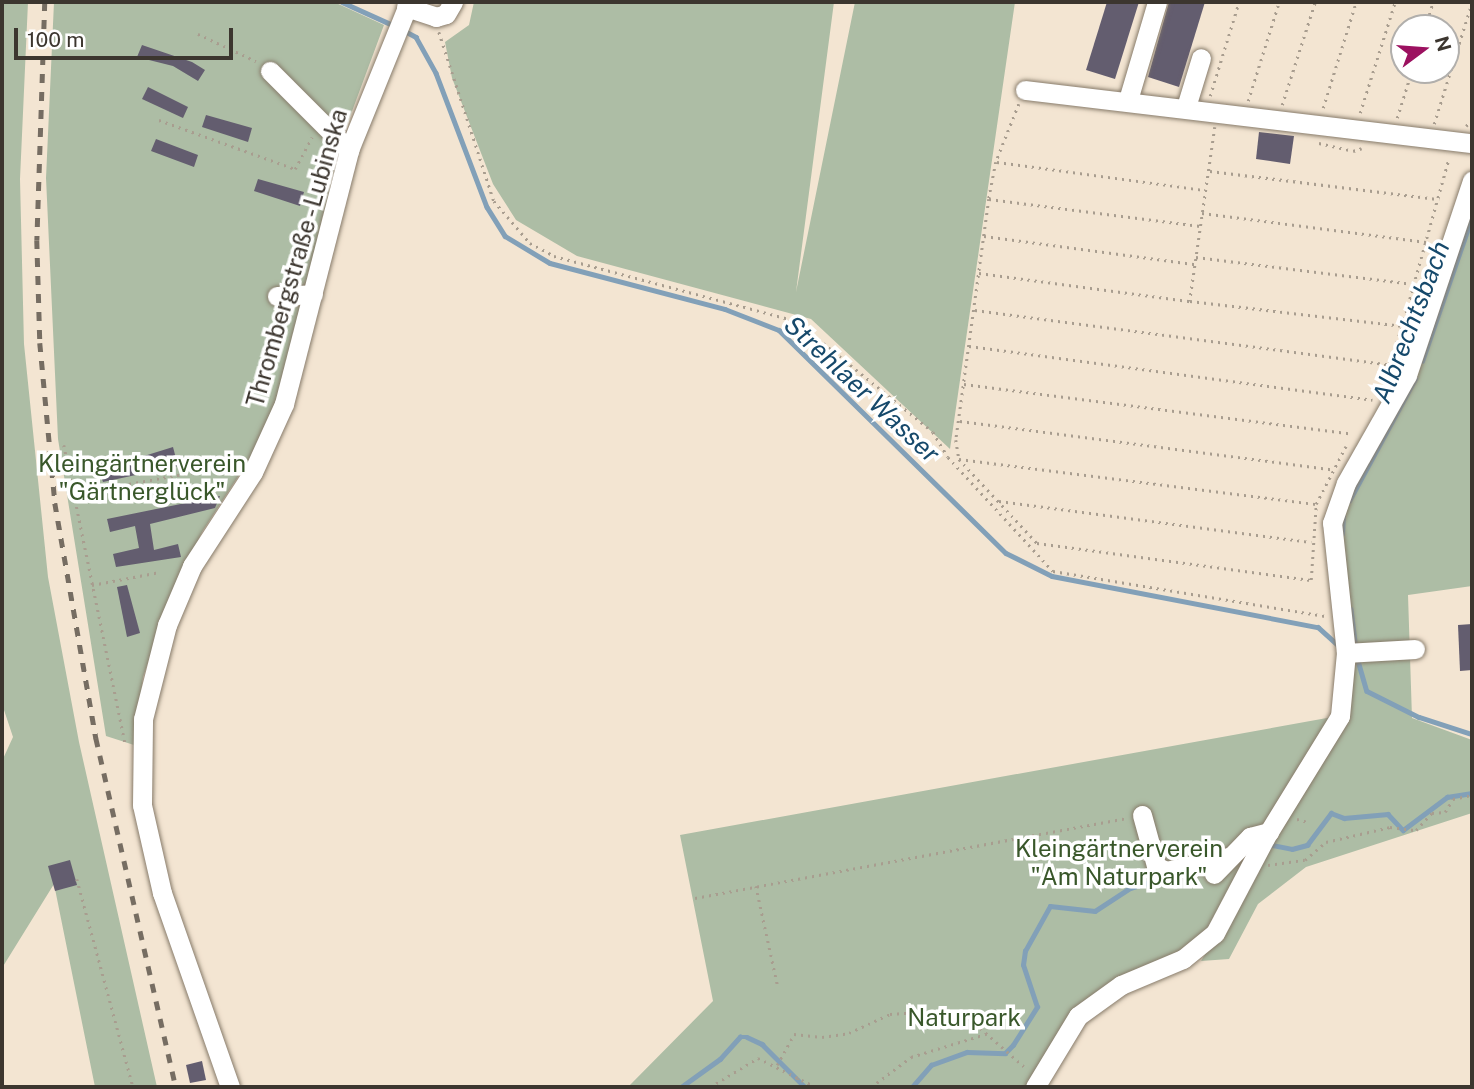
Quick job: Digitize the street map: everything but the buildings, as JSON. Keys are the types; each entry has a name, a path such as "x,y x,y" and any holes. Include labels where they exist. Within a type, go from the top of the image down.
{"street":[{"path":"403,15 436,17 446,14 453,2"},
{"path":"1128,100 1157,2"},
{"name":"Thrombergstraße - Lubinska","path":"230,1087 162,893 142,805 143,719 167,625 192,566 270,438 313,294 349,150 403,15"},
{"path":"1186,107 1201,58"},
{"path":"270,71 324,130 349,150"},
{"path":"1025,90 1319,121 1463,141"},
{"path":"1032,1079 1078,1016 1121,985 1183,958 1216,933 1265,838 1340,716 1353,652 1342,618 1332,523 1346,483 1407,375 1472,181"},
{"path":"276,296 313,294"},
{"path":"1353,652 1415,649"},
{"path":"1142,815 1162,869 1221,864 1250,837 1265,838"}],"path":[{"path":"1189,301 1208,170 1212,110 1240,2"},
{"path":"1244,114 1279,2"},
{"path":"1278,118 1315,2"},
{"path":"1319,121 1356,2"},
{"path":"1356,127 1395,2"},
{"path":"1430,137 1472,2"},
{"path":"436,17 443,58 494,201 530,243 554,256 796,321 933,432 948,457 1053,571 1342,618"},
{"path":"198,34 245,53 270,71"},
{"path":"1393,132 1408,84"},
{"path":"1025,90 996,162 989,199 958,421 959,459 1037,543 1311,580"},
{"path":"159,120 295,169 309,141 324,130"},
{"path":"979,273 1402,326 1439,199 1463,141"},
{"path":"996,162 1205,190"},
{"path":"1208,170 1439,199"},
{"path":"989,199 1200,226"},
{"path":"1202,213 1426,243"},
{"path":"984,236 1195,264"},
{"path":"1196,257 1413,284"},
{"path":"975,310 1390,365"},
{"path":"968,346 1375,401"},
{"path":"964,384 1373,436"},
{"path":"958,421 1331,469"},
{"path":"64,444 127,756 141,771"},
{"path":"959,459 1317,504"},
{"path":"74,494 237,464"},
{"path":"998,501 1311,542"},
{"path":"92,585 160,572"},
{"path":"1251,863 1305,860 1326,842 1390,827 1416,830 1432,813 1445,812 1453,799 1472,796"},
{"path":"695,898 1142,815"},
{"path":"77,879 133,1087"},
{"path":"756,886 778,987"},
{"path":"781,1067 779,1060 783,1046 794,1034 822,1037 849,1033 890,1014 934,1011 970,1019 1012,1052 1032,1079"},
{"path":"871,1087 911,1057 990,1033"},
{"path":"710,1087 748,1060 758,1058 781,1067 816,1087 864,1087"},
{"path":"797,1086 798,1078"}],"green space":[{"path":"2,2 28,2 20,179 24,344 48,577 79,742 157,1087 95,1087 54,884 2,968 2,761 13,737 2,704"},
{"name":"Kleingärtnerverein \"Gärtnerglück\"","path":"54,2 334,2 384,25 341,141 273,423 202,532 168,605 143,677 134,745 106,736 58,439 46,178"},
{"path":"474,2 834,2 796,292 855,2 1015,2 950,449 811,319 577,256 516,220 493,184 452,78 445,42 469,25"},
{"path":"1472,205 1472,586 1408,595 1412,718 1472,740 1472,813 1306,867 1258,904 1229,959 1201,961 1344,717 1336,522"},
{"name":"Kleingärtnerverein \"Am Naturpark\"","path":"1338,716 1214,930 1181,954 1116,979 1031,1087 628,1087 713,1001 680,835"}],"waterway":[{"name":"Strehlaer Wasser","path":"342,2 395,26"},
{"name":"Strehlaer Wasser","path":"403,30 416,37 436,73 487,207 505,236 550,263 725,309 779,330 1006,553 1052,576 1318,627 1338,645"},
{"name":"Albrechtsbach","path":"1422,361 1472,217"},
{"name":"Albrechtsbach","path":"1349,501 1415,379"},
{"name":"Albrechtsbach","path":"1342,534 1343,515"},
{"name":"Albrechtsbach","path":"1351,609 1356,648"},
{"name":"Albrechtsbach","path":"1357,657 1367,691 1419,717 1472,734"},
{"path":"1267,844 1292,849 1307,845 1331,813 1344,818 1388,814 1403,830 1447,797 1472,793"},
{"path":"912,1087 931,1065 967,1052 1005,1053 1013,1045 1037,1007 1023,965 1025,951 1050,906 1095,911 1130,888 1164,878"},
{"path":"681,1087 720,1059 740,1037 747,1037 762,1044 805,1087"}],"railway":[{"path":"45,2 37,240 40,343 55,503 96,738 176,1087"}],"park label":[{"name":"Naturpark","path":"964,1018"}]}
